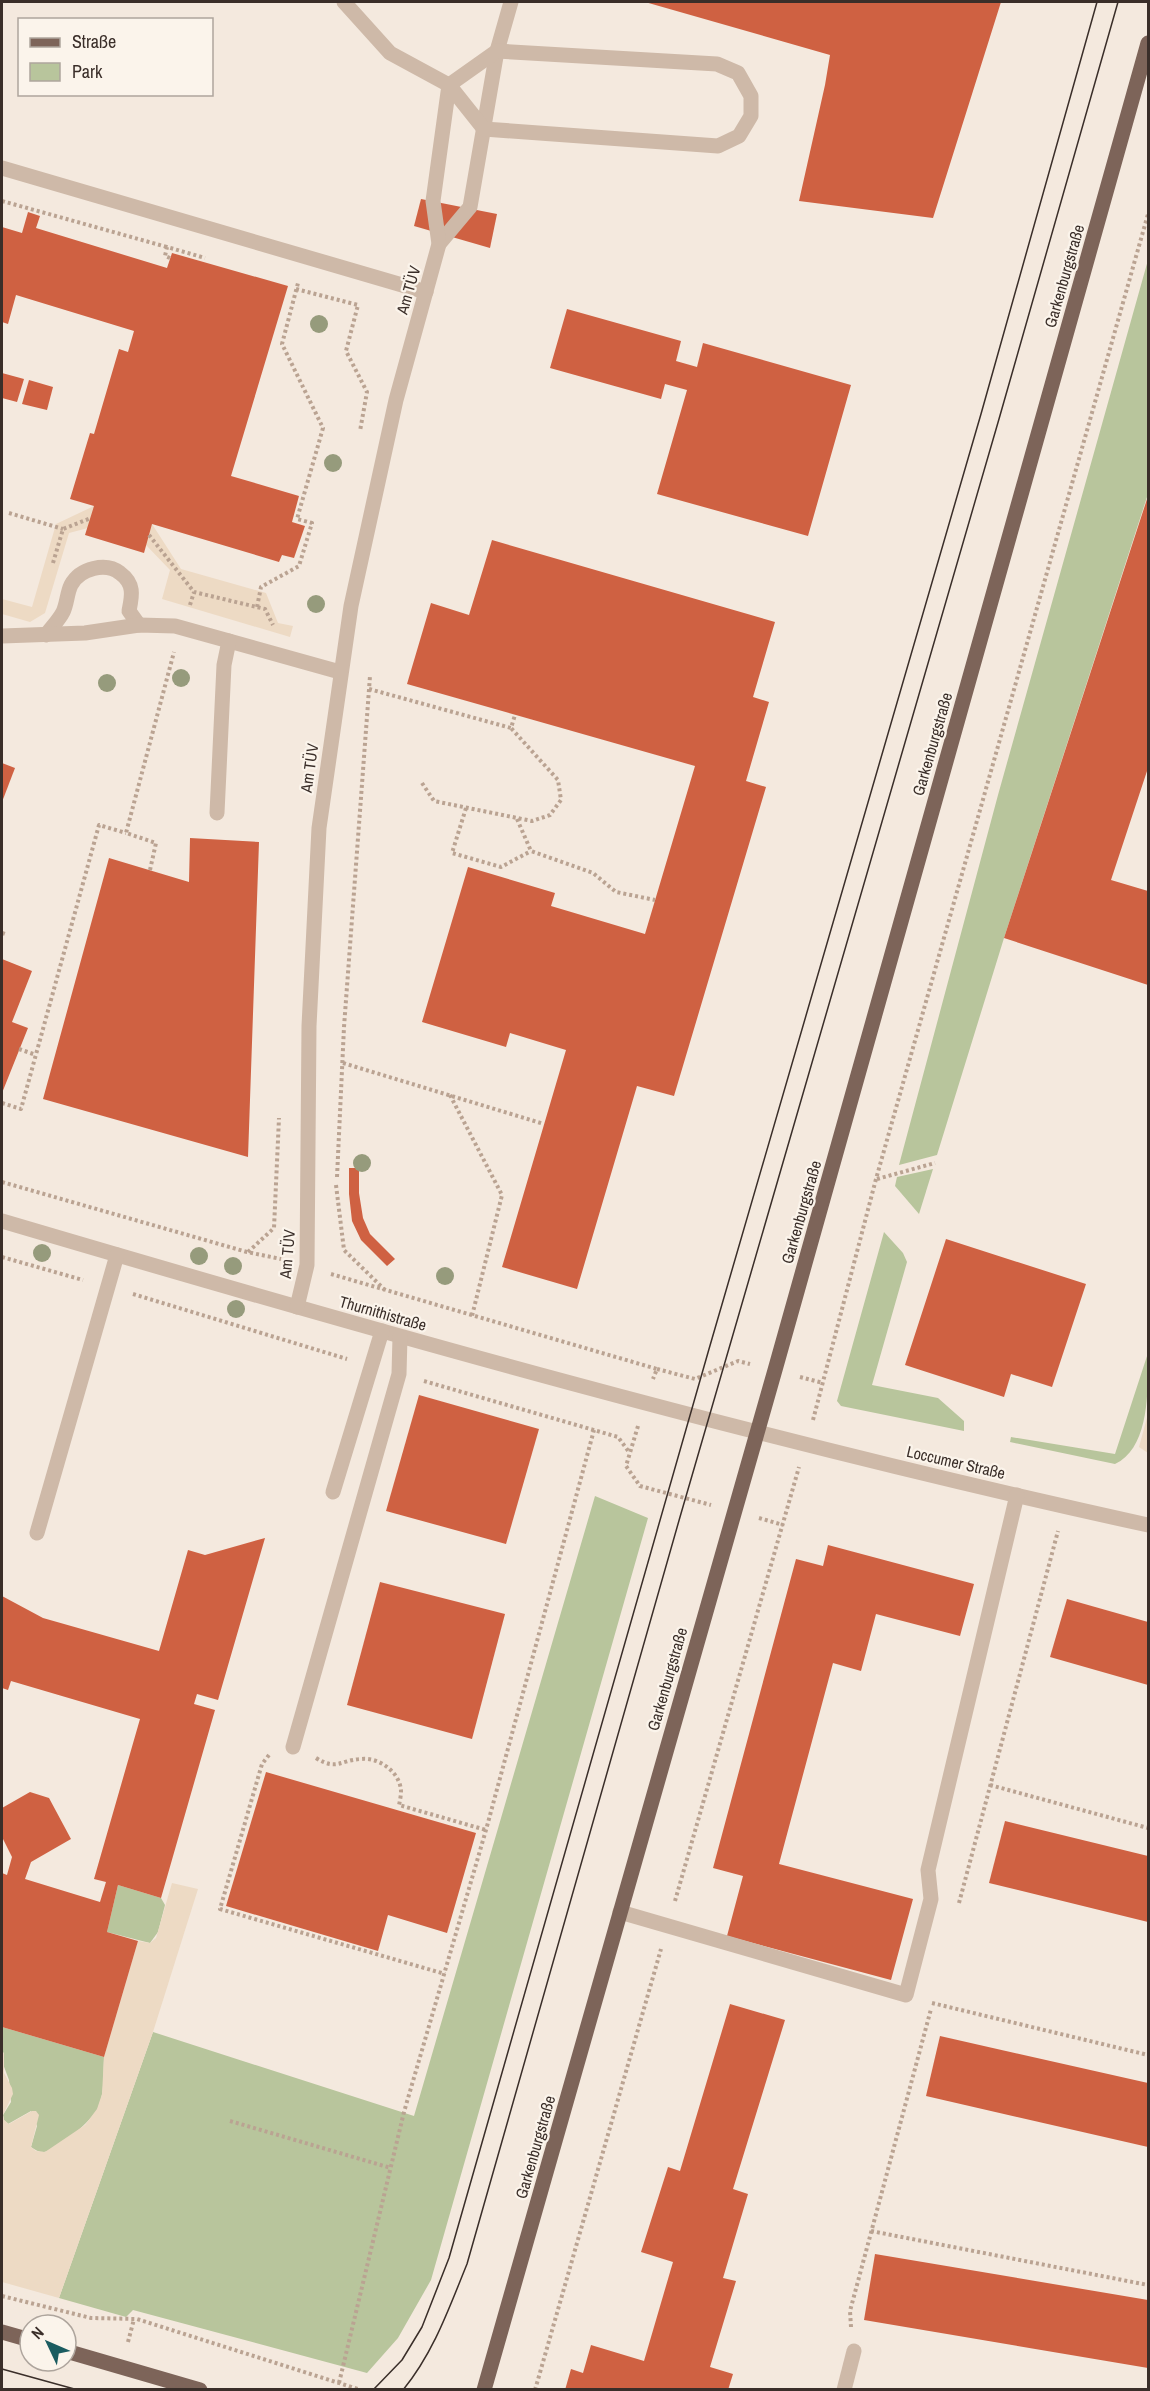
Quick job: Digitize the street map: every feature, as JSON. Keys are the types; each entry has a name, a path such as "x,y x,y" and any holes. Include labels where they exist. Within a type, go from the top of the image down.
{"main road":[{"name":"Garkenburgstraße","path":"484,2390 1149,44"},
{"path":"2,2332 18,2337"},
{"path":"78,2354 200,2390"}],"street":[{"path":"344,2 390,53 449,85 484,129 718,146 739,136 750,116 751,96 738,73 717,64 497,51 449,85 433,201 439,244"},
{"path":"439,244 470,207 497,51 511,2"},
{"path":"2,168 426,292"},
{"name":"Am TÜV","path":"297,1307 307,1265 309,1026 318,851 340,672 351,606 396,400 439,244"},
{"path":"46,635 63,612 72,583 86,570 106,567 119,572 128,580 133,592 129,611 139,625"},
{"path":"2,636 85,633 139,625 182,628 340,672"},
{"path":"217,813 224,665 229,641"},
{"name":"Thurnithistraße","path":"2,1221 382,1332 756,1433"},
{"path":"37,1533 117,1255"},
{"path":"333,1492 382,1332"},
{"path":"293,1747 399,1374 400,1336"},
{"name":"Loccumer Straße","path":"756,1433 1149,1525"},
{"path":"620,1912 906,1995 931,1899 928,1870 1017,1495"},
{"path":"844,2390 854,2351"}],"path":[{"path":"2,201 211,259"},
{"path":"535,2390 806,1445 876,1179 1149,214"},
{"path":"167,247 165,256 170,258"},
{"path":"257,607 261,587 299,566 312,523 297,519 323,428 282,344 298,283 287,280"},
{"path":"296,290 358,305 346,351 367,392 358,439"},
{"path":"9,513 63,529"},
{"path":"149,535 194,592 265,609 273,626 282,629"},
{"path":"126,833 174,652 194,592"},
{"path":"372,667 336,1185 344,1250 386,1291"},
{"path":"369,689 511,728 558,780 561,800 550,815 532,820 435,801 422,783"},
{"path":"511,728 515,715"},
{"path":"466,808 452,853 501,867 531,851"},
{"path":"516,818 531,851 593,873 616,892 655,900"},
{"path":"2,1103 21,1109 99,825 156,843 150,870"},
{"path":"19,1049 36,1055"},
{"path":"343,1063 544,1124"},
{"path":"450,1095 502,1195 472,1316"},
{"path":"876,1179 935,1162"},
{"path":"2,1182 247,1252 307,1265 351,1281 695,1379 738,1361 823,1383"},
{"path":"2,1257 372,1366"},
{"path":"657,1369 626,1466 640,1486 783,1525"},
{"path":"399,1374 618,1437 630,1452"},
{"path":"339,2383 405,2112 486,1830 594,1430"},
{"path":"445,1974 220,1909 262,1764 278,1747 286,1745 303,1750 326,1765 338,1765 362,1758 376,1761 389,1768 398,1779 401,1790 399,1805 486,1830"},
{"path":"990,1785 1149,1828"},
{"path":"932,2003 1149,2055"},
{"path":"231,2121 391,2168"},
{"path":"871,2231 1149,2285"},
{"path":"2,2296 92,2318 137,2319 361,2390"}],"green space":[{"path":"1148,260 1148,494 1004,938 937,1155 899,1165 998,795"},
{"path":"933,1169 919,1214 895,1186 897,1177"},
{"path":"884,1232 903,1253 907,1262 872,1385 938,1398 964,1421 964,1431 841,1406 837,1401"},
{"path":"1148,1353 1147,1400 1141,1431 1135,1445 1115,1464 1010,1442 1011,1437 1115,1454"},
{"path":"595,1496 648,1518 431,2280 398,2338 367,2373 133,2310 126,2317 59,2298 153,2032 414,2116"},
{"path":"118,1885 161,1898 165,1905 158,1932 150,1943 107,1932"},
{"path":"2,2027 104,2057 103,2090 98,2108 82,2127 50,2150 42,2152 31,2147 37,2126 31,2111 8,2124 4,2120 3,2115 11,2102 9,2080 3,2064"}],"shaded area":[{"path":"94,506 152,524 181,569 266,593 278,623 293,626 290,637 162,599 170,570 146,545 88,528 69,533 45,613 30,622 2,614 2,599 32,607 56,524"},
{"path":"1148,1414 1148,1453 1139,1447"},
{"path":"172,1883 198,1889 153,2032 59,2298 2,2282 2,2052 4,2053 4,2073 13,2094 3,2115 4,2120 9,2124 36,2111 39,2115 31,2147 36,2151 45,2152 85,2125 97,2109 102,2094 104,2057 138,1941 150,1943 156,1938"}],"building":[{"path":"645,2 1001,2 933,218 799,201 830,55"},
{"path":"421,199 497,214 490,248 414,226"},
{"path":"28,212 40,216 36,228 167,268 172,253 288,286 231,476 299,496 292,522 305,526 294,558 282,555 279,562 152,524 144,553 85,535 94,506 70,499 90,433 94,434 119,349 128,352 134,331 16,295 8,324 2,322 2,227 22,233"},
{"path":"567,309 681,341 676,361 697,367 703,343 851,385 808,536 657,494 687,390 665,384 661,399 550,368"},
{"path":"2,373 24,379 17,402 2,398"},
{"path":"29,380 53,387 47,410 22,404"},
{"path":"1148,496 1148,768 1111,880 1148,891 1148,985 1004,938"},
{"path":"492,540 775,622 753,697 769,702 746,781 766,787 674,1096 637,1086 577,1289 502,1267 566,1050 510,1033 506,1047 422,1022 468,867 555,893 551,906 645,934 695,766 407,684 431,603 469,615"},
{"path":"2,763 15,768 2,802"},
{"path":"190,838 259,842 248,1157 43,1099 109,858 189,882"},
{"path":"2,959 32,971 12,1022 28,1028 2,1093"},
{"path":"349,1168 359,1168 359,1193 363,1218 370,1234 395,1259 387,1266 361,1240 352,1221"},
{"path":"946,1239 1086,1284 1052,1387 1011,1374 1004,1397 905,1365"},
{"path":"419,1395 539,1429 506,1544 386,1511"},
{"path":"265,1538 218,1700 197,1694 194,1704 215,1710 161,1898 118,1885 107,1932 138,1941 104,2057 2,2027 2,1873 7,1875 12,1857 2,1837 2,1808 30,1792 49,1798 71,1839 31,1862 25,1879 100,1902 106,1882 94,1879 140,1719 11,1681 8,1690 2,1688 2,1596 43,1618 159,1651 188,1550 205,1555"},
{"path":"828,1545 974,1584 960,1636 876,1614 861,1671 833,1663 779,1864 913,1899 891,1980 727,1936 743,1876 713,1868 796,1559 823,1566"},
{"path":"380,1582 505,1614 472,1739 347,1705"},
{"path":"1067,1599 1148,1622 1148,1685 1050,1657"},
{"path":"266,1772 476,1833 447,1933 388,1915 378,1951 226,1906"},
{"path":"1005,1821 1148,1856 1148,1922 989,1883"},
{"path":"730,2004 785,2020 733,2189 748,2194 723,2278 736,2281 710,2367 733,2374 728,2390 565,2390 571,2369 583,2373 591,2345 644,2361 673,2262 641,2252 668,2167 680,2171"},
{"path":"940,2036 1148,2083 1148,2147 926,2096"},
{"path":"875,2254 1148,2300 1148,2368 864,2320"}],"tram line":[{"path":"373,2390 402,2360 422,2327 449,2258 709,1349 981,414 1097,2"},
{"path":"403,2390 432,2345 467,2264 680,1517 1118,2"},
{"path":"2,2369 78,2390"}]}
